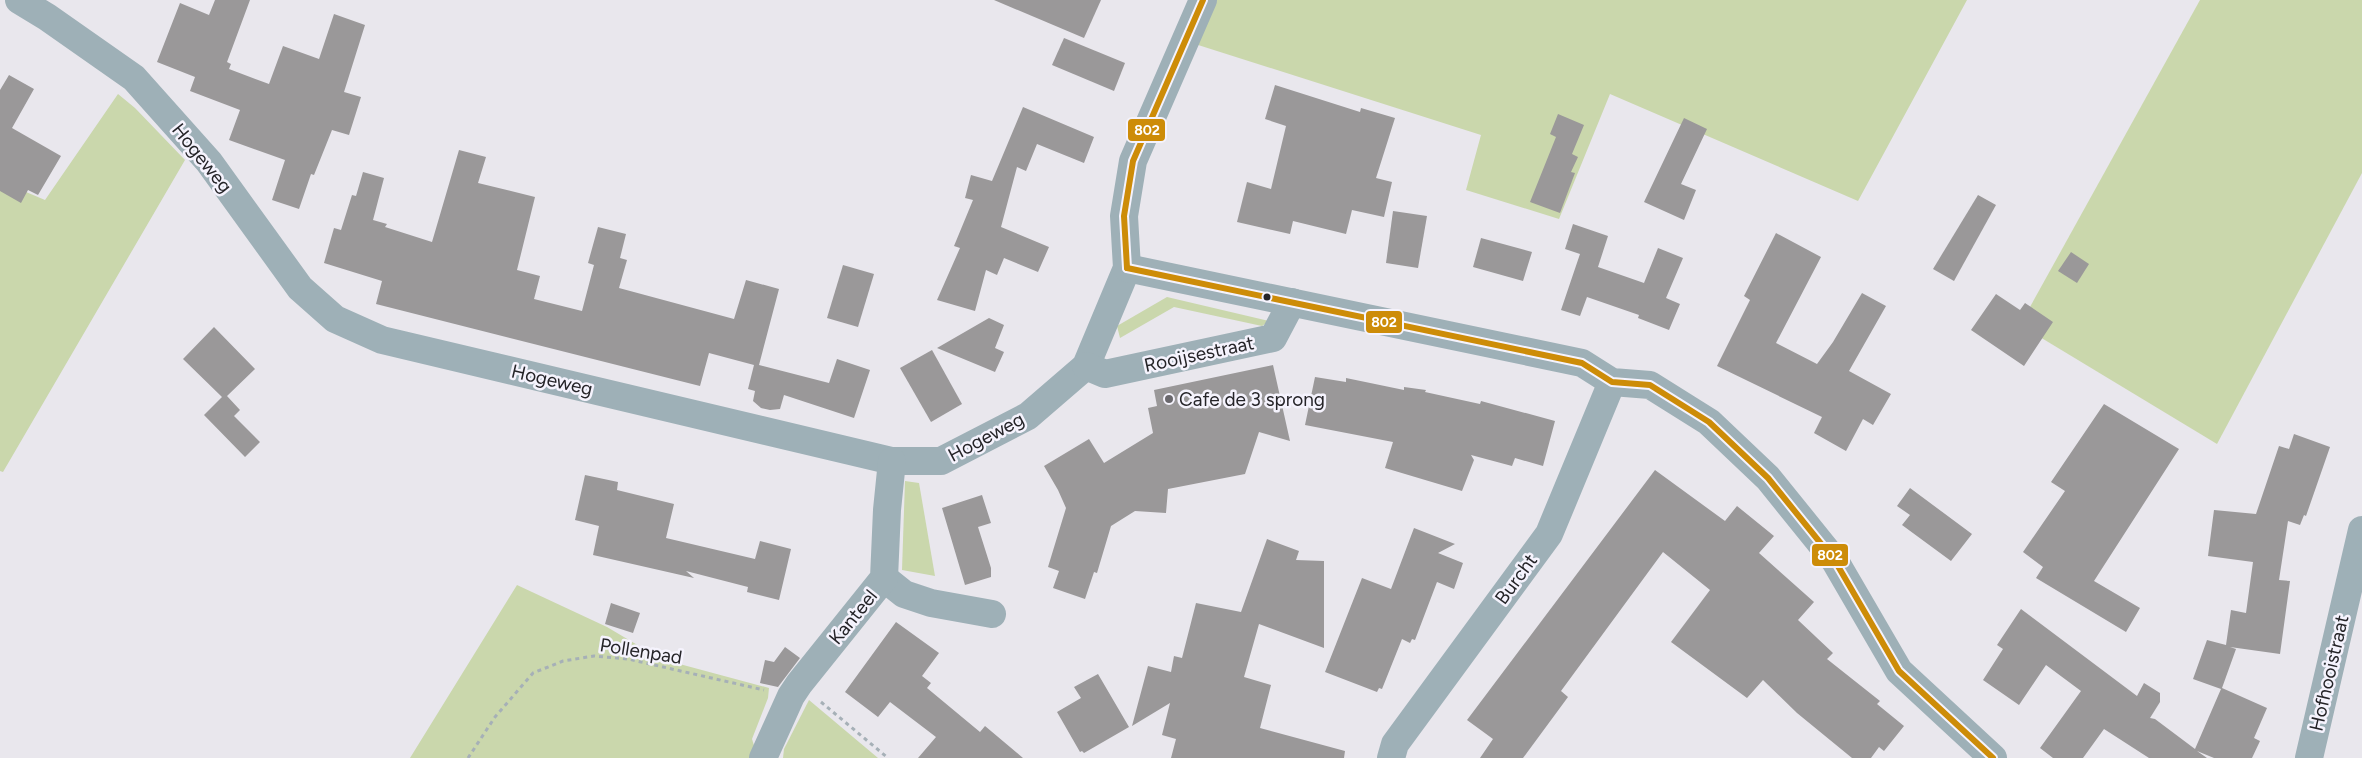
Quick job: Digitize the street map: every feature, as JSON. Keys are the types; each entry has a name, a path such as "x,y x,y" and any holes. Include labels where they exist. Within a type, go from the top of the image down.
{"street":[{"name":"Hogeweg","path":"19,0 47,17 134,78 209,162 300,288 335,319 382,340 892,461 941,460 1028,416 1086,366 1127,268"},
{"path":"1204,0 1133,161 1124,216 1127,268 1582,363 1612,382 1650,385 1709,422 1768,478 1835,561 1899,671 1993,758"},
{"name":"Rooijsestraat","path":"1086,366 1105,374 1273,338 1292,302"},
{"name":"Burcht","path":"1392,758 1395,744 1549,534 1612,382"},
{"name":"Kanteel","path":"763,758 795,690 884,578 887,510 892,461"},
{"name":"Hofhooistraat","path":"2309,758 2362,530"},
{"path":"884,578 904,594 931,603 992,614"}],"path":[{"name":"Pollenpad","path":"468,758 495,717 533,673 563,661 594,656 628,659 795,690"},
{"path":"795,690 888,758"}],"green space":[{"path":"1213,0 1967,0 1858,201 1610,94 1559,219 1466,190 1481,135 1195,44"},
{"path":"2200,0 2362,0 2362,173 2217,444 2020,325"},
{"path":"118,94 135,108 185,160 3,472 0,471 0,181 45,200"},
{"path":"1167,297 1269,321 1262,326 1174,307 1120,338 1117,326"},
{"path":"905,481 919,483 935,576 902,570"},
{"path":"517,585 607,627 661,659 769,688 768,698 752,739 756,752 753,758 410,758"},
{"path":"809,700 878,758 783,758 784,749"}],"building":[{"path":"215,0 250,0 227,62 231,64 229,69 269,84 283,46 319,59 334,14 365,25 344,92 361,97 349,135 332,130 314,175 311,174 299,209 272,200 285,160 229,140 240,110 190,91 195,77 157,62 180,3 209,15"},
{"path":"994,0 1101,0 1084,38"},
{"path":"1064,38 1125,63 1114,91 1052,65"},
{"path":"9,75 34,89 12,128 61,156 38,195 28,190 21,203 0,191 0,90"},
{"path":"1275,85 1360,112 1361,108 1395,118 1376,178 1392,182 1384,217 1352,210 1346,234 1293,221 1290,234 1237,222 1247,182 1271,189 1286,126 1265,119"},
{"path":"1023,107 1094,137 1084,163 1037,144 1026,171 1017,167 1001,227 1049,247 1038,272 1004,258 997,275 986,270 975,311 937,300 960,248 954,246 973,200 965,198 971,175 992,181"},
{"path":"1558,114 1584,125 1572,154 1578,157 1571,172 1575,173 1560,213 1530,202 1556,137 1550,134"},
{"path":"1684,118 1707,129 1681,184 1696,190 1684,220 1644,202"},
{"path":"459,150 486,157 478,183 535,197 517,270 540,276 534,299 582,311 594,265 588,263 598,227 626,234 620,258 627,260 619,288 734,319 746,280 779,289 759,365 829,383 837,359 870,370 854,418 784,395 780,409 770,410 761,408 753,401 755,391 748,389 754,365 709,353 700,386 376,304 382,281 324,263 334,228 341,230 352,195 356,196 363,172 384,178 373,220 387,224 385,227 432,242"},
{"path":"1978,195 1996,205 1954,281 1933,269"},
{"path":"1393,211 1427,216 1418,268 1386,263"},
{"path":"1573,224 1608,236 1598,267 1644,283 1658,248 1683,258 1666,298 1680,304 1669,330 1638,318 1639,315 1587,297 1580,316 1561,310 1580,254 1565,249"},
{"path":"1776,233 1821,257 1776,343 1817,364 1833,342 1862,293 1886,306 1849,371 1891,394 1873,425 1863,419 1846,451 1814,433 1822,417 1717,366 1750,300 1744,296"},
{"path":"1481,238 1532,252 1523,281 1473,267"},
{"path":"2071,252 2089,264 2077,283 2058,271"},
{"path":"843,265 874,274 858,327 827,318"},
{"path":"1996,294 2020,310 2025,303 2053,322 2024,366 1971,330"},
{"path":"989,318 1004,325 995,348 1004,352 995,372 937,348"},
{"path":"214,327 255,369 227,396 240,410 234,416 260,442 245,457 204,415 222,397 183,359"},
{"path":"932,350 962,404 931,422 900,368"},
{"path":"1273,365 1290,441 1259,432 1245,474 1168,489 1166,513 1135,511 1111,526 1097,573 1094,572 1085,599 1053,588 1059,571 1048,567 1066,508 1044,466 1089,439 1104,463 1153,433 1148,408 1157,406 1154,390"},
{"path":"1315,377 1346,382 1346,378 1404,390 1404,387 1426,390 1425,392 1480,404 1481,401 1555,421 1543,466 1515,458 1512,466 1471,455 1474,460 1462,491 1385,468 1393,442 1305,425"},
{"path":"2104,404 2179,449 2094,581 2140,608 2126,632 2036,578 2043,567 2023,552 2065,491 2051,482"},
{"path":"2294,434 2330,447 2306,516 2304,515 2300,525 2288,521 2279,580 2290,581 2280,654 2230,647 2236,649 2222,688 2267,708 2254,738 2260,741 2252,758 2214,758 2197,751 2207,758 2149,758 2104,729 2083,758 2053,758 2040,748 2081,691 2046,665 2019,705 1983,680 2003,649 1997,645 2021,609 2137,696 2144,683 2160,693 2160,702 2150,718 2155,719 2195,749 2221,689 2193,679 2207,640 2226,645 2231,610 2246,613 2253,562 2208,556 2214,510 2256,514 2279,446 2289,449"},
{"path":"1655,470 1725,521 1737,506 1774,536 1759,553 1814,602 1798,620 1833,653 1827,659 1880,701 1877,704 1904,726 1884,751 1879,747 1871,758 1852,758 1797,713 1763,680 1747,698 1671,642 1710,590 1663,552 1561,691 1568,697 1523,758 1480,758 1493,739 1467,720"},
{"path":"585,475 618,482 617,490 674,504 666,538 755,559 760,541 791,549 779,600 747,592 748,587 686,571 694,578 593,555 599,526 575,520"},
{"path":"1910,488 1972,534 1951,561 1902,525 1910,515 1897,506"},
{"path":"982,495 991,523 978,527 991,568 991,577 965,585 942,508"},
{"path":"1414,528 1455,544 1438,553 1463,563 1454,589 1437,582 1415,640 1412,639 1410,643 1402,639 1382,689 1379,688 1377,692 1325,672 1362,578 1391,589"},
{"path":"1267,539 1299,551 1296,560 1324,561 1324,648 1259,624 1244,677 1271,685 1260,728 1345,751 1344,758 1171,758 1176,739 1162,735 1170,703 1132,726 1148,666 1171,672 1174,656 1182,658 1196,603 1241,612"},
{"path":"611,603 640,613 633,633 605,624"},
{"path":"896,622 939,653 922,676 931,683 927,688 980,732 985,726 1023,758 918,758 936,737 890,702 878,717 845,692"},
{"path":"785,647 800,658 778,687 760,683 765,660 774,662"},
{"path":"1098,674 1129,727 1084,753 1080,752 1057,712 1081,698 1074,687"}],"transit line":[{"name":"802","path":"1127,268 1124,216 1133,161 1203,0"},
{"name":"802","path":"1127,268 1582,363 1612,382 1650,385 1709,422 1768,478 1835,561 1899,671 1993,758"}],"place":[{"name":"Cafe de 3 sprong","path":"1169,399"}]}
